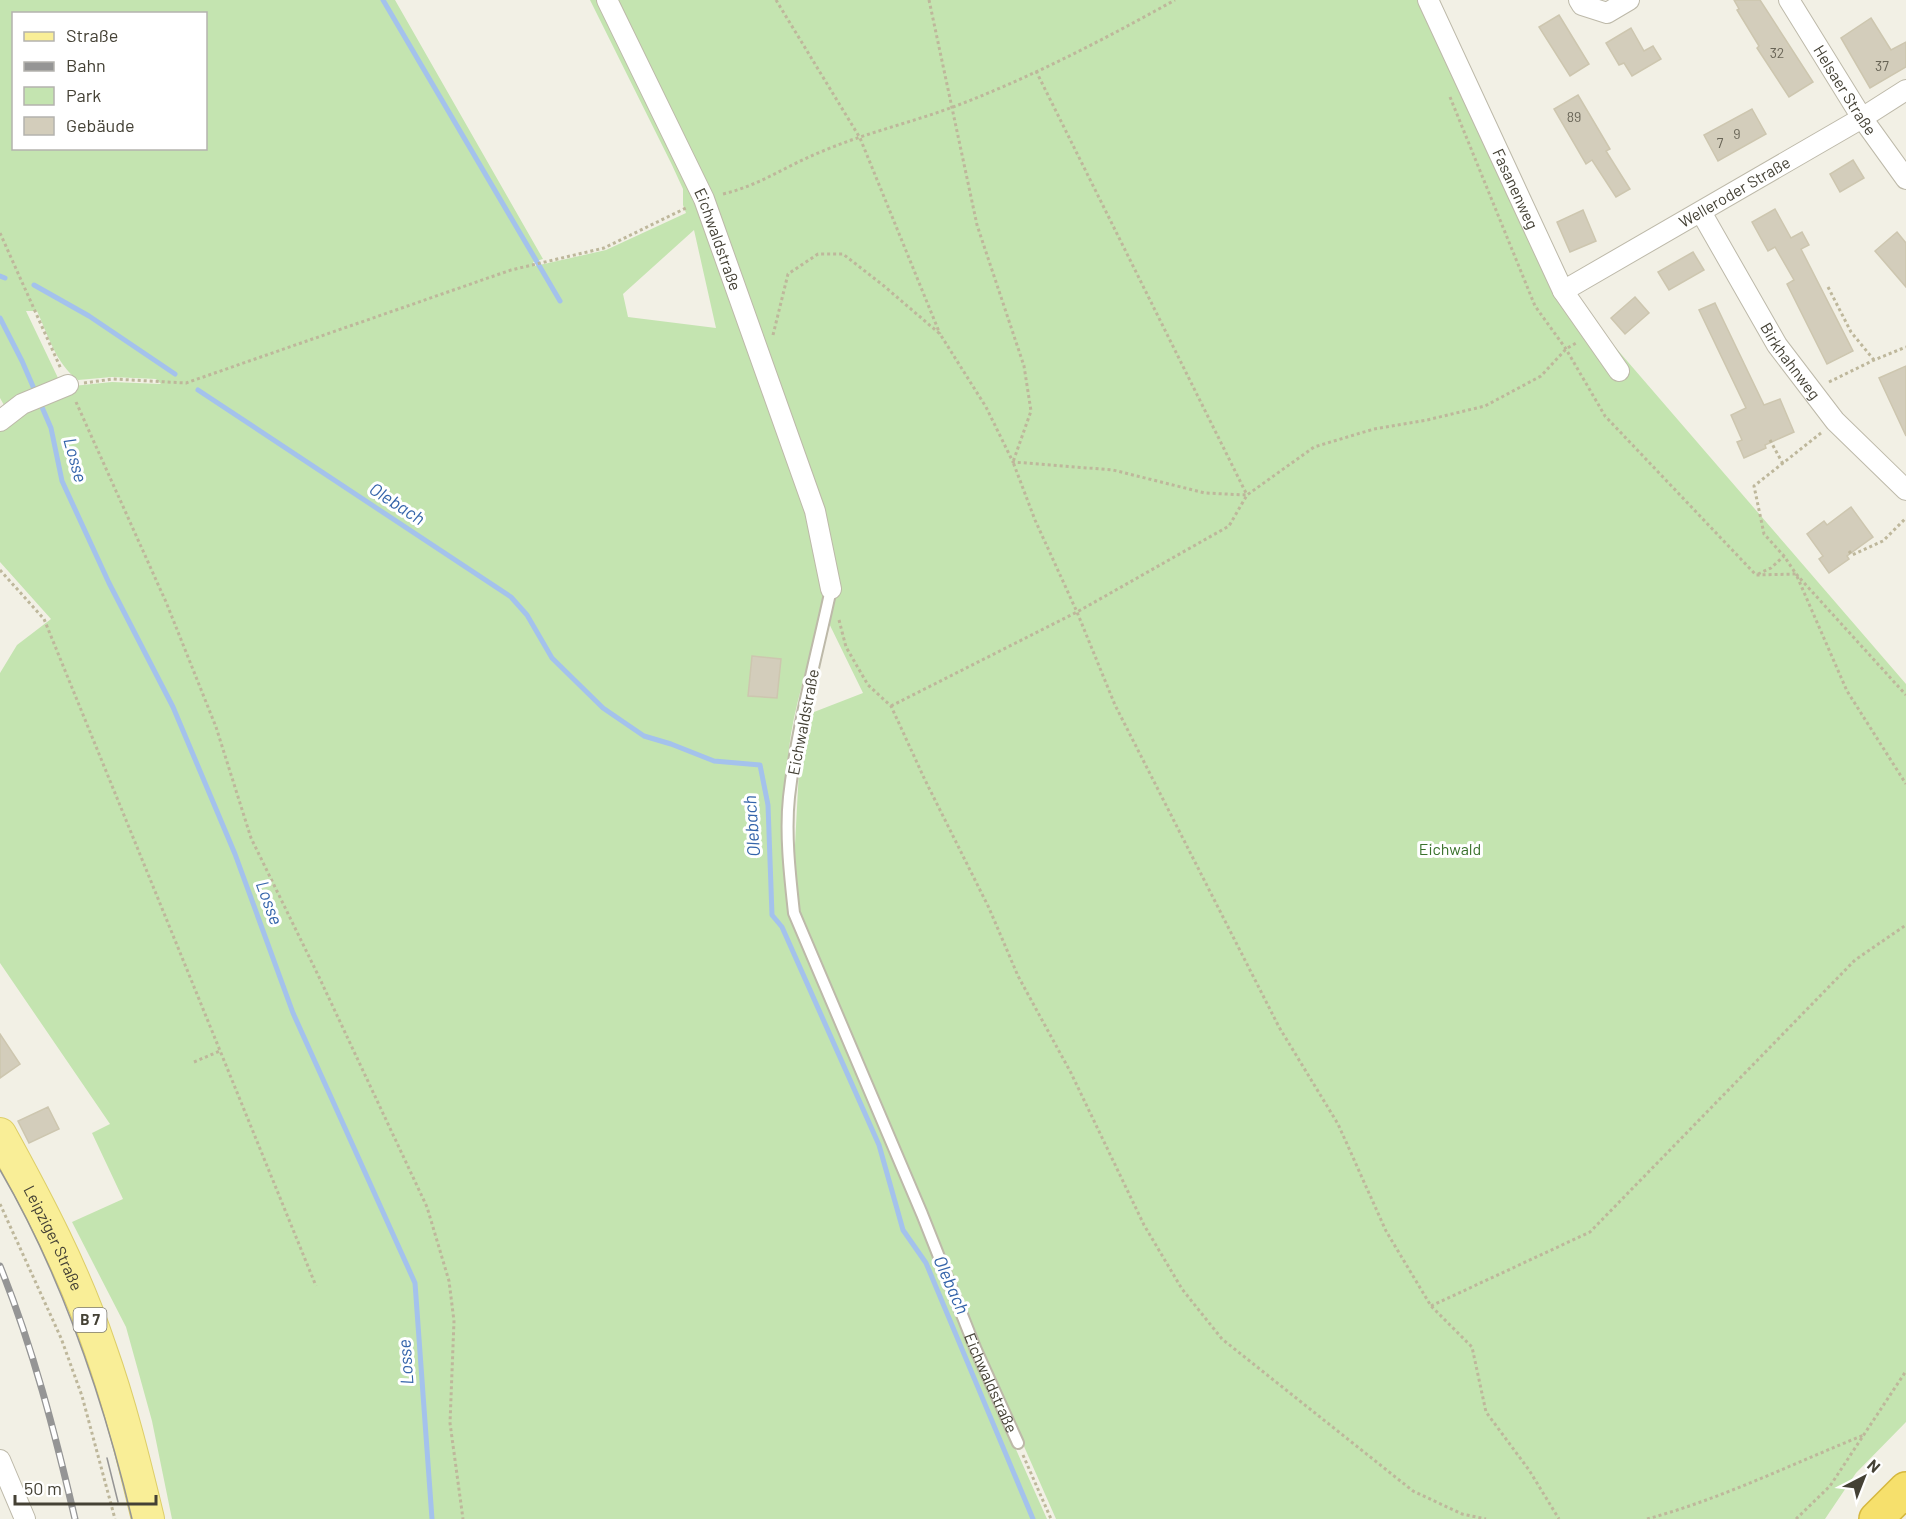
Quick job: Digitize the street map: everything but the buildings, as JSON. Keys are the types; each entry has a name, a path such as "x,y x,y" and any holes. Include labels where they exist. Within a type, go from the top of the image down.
{"highway":[{"path":"1876,1517 1906,1489"}],"main road":[{"name":"Leipziger Straße","path":"0,1134 70,1272 100,1346 125,1424 148,1519"}],"street":[{"name":"Eichwaldstraße","path":"607,0 704,199 815,511 831,589"},
{"name":"Fasanenweg","path":"1428,0 1563,291 1619,371"},
{"path":"1579,0 1582,5 1607,13 1629,0"},
{"name":"Helsaer Straße","path":"1790,0 1862,118 1906,179"},
{"name":"Welleroder Straße","path":"1563,291 1862,118 1906,90"},
{"name":"Birkhahnweg","path":"1701,212 1777,345 1835,421 1906,490"},
{"path":"0,421 22,404 68,385"},
{"path":"0,1460 25,1519"}],"lane":[{"name":"Eichwaldstraße","path":"831,589 807,689 789,799 789,868 794,913 922,1214 976,1350 1018,1443"}],"path":[{"path":"776,0 860,138 940,334 986,406 1013,462 1115,705 1269,1006 1338,1124 1386,1231 1431,1306 1472,1347 1486,1412 1529,1470 1559,1519"},
{"path":"929,0 977,225 1024,366 1031,411 1013,462"},
{"path":"68,385 112,379 186,383 534,264 604,248 704,199 747,188 822,151 952,107 1036,71 1101,40 1175,0"},
{"path":"1036,71 1246,495"},
{"path":"1446,87 1535,306 1566,349 1605,416 1756,575 1796,574"},
{"path":"0,233 166,602 216,727 251,838 427,1207 449,1281 454,1321 450,1423 463,1519"},
{"path":"760,359 771,347 778,308 788,274 818,254 843,254 940,334"},
{"path":"1828,287 1851,332 1874,360"},
{"path":"891,706 1077,612 1229,526 1246,495 1314,447 1374,429 1427,420 1485,406 1541,376 1566,349 1591,332"},
{"path":"1811,391 1906,347"},
{"path":"1835,421 1754,486 1764,534 1784,556 1796,574 1906,695"},
{"path":"1770,440 1783,464"},
{"path":"1013,462 1113,470 1205,493 1246,495"},
{"path":"1849,551 1852,555 1882,541 1906,518"},
{"path":"1756,575 1771,568 1784,556"},
{"path":"0,570 44,619 316,1286"},
{"path":"1796,574 1847,692 1906,784"},
{"path":"831,589 846,647 868,685 891,706 989,908 1018,976 1071,1073 1144,1225 1182,1289 1222,1339 1413,1491 1462,1514 1486,1519"},
{"path":"1431,1306 1590,1232 1855,960 1906,925"},
{"path":"194,1062 220,1051"},
{"path":"0,1204 61,1338 82,1396 115,1519"},
{"path":"1796,1519 1830,1486 1906,1371"},
{"path":"1647,1519 1727,1492 1864,1435"},
{"path":"1018,1443 1051,1519"}],"green space":[{"name":"Eichwald","path":"0,0 395,0 543,259 533,262 535,266 606,250 686,213 683,205 683,189 590,0 1432,0 1571,296 1906,684 1906,1422 1856,1473 1825,1519 1056,1519 799,913 794,864 800,751 814,712 863,693 822,609 798,703 788,756 784,801 784,846 790,913 894,1154 973,1353 1047,1519 172,1519 152,1421 126,1327 72,1222 123,1199 92,1133 110,1124 0,963 0,673 17,645 51,619 0,562 0,431 13,421 0,398","holes":["694,230 716,328 628,317 623,294","26,311 37,311 58,357 78,380 112,377 156,379 161,384 112,382 73,386 58,378"]}],"waterway":[{"path":"383,0 560,301"},
{"name":"Olebach","path":"0,276 5,278"},
{"name":"Olebach","path":"34,285 89,316 175,374"},
{"name":"Losse","path":"0,318 22,361 51,428 62,481 109,583 173,707 235,854 293,1013 415,1283 432,1519"},
{"name":"Olebach","path":"198,390 511,597 527,615 552,658 603,708 644,736 714,761 760,765 768,805 772,915 782,927 879,1145 903,1230 926,1263 1033,1519"}],"tram line":[{"path":"0,1170 43,1253 79,1340 108,1429 132,1519"},
{"path":"107,1458 118,1502"}],"railway":[{"path":"0,1266 23,1328 42,1391 75,1519"}]}
